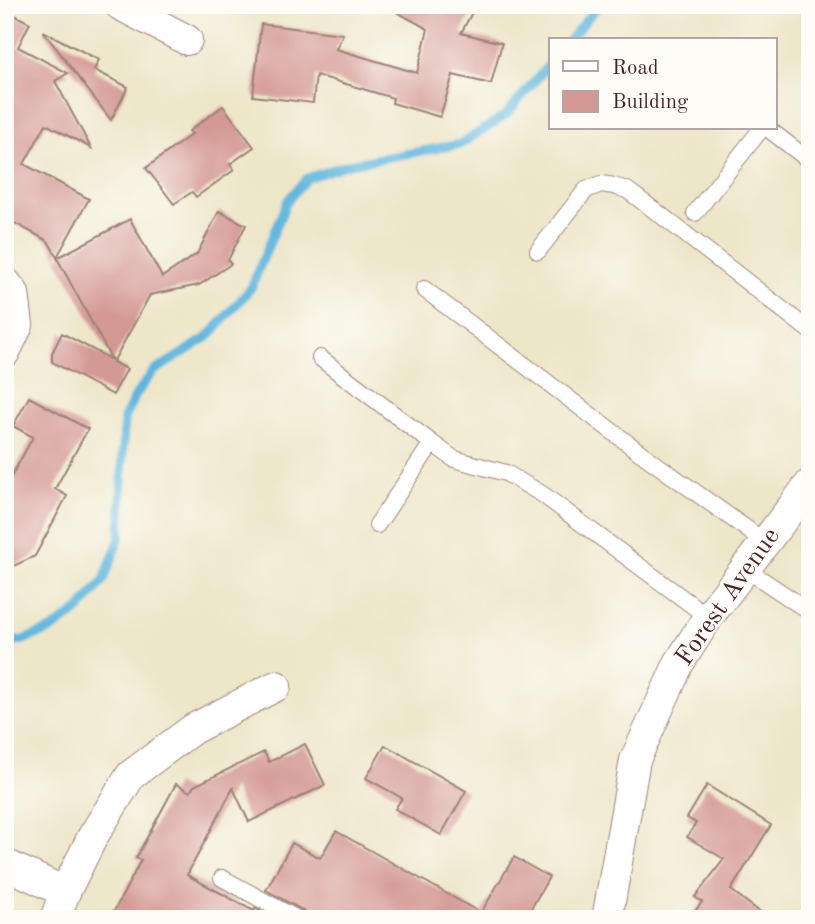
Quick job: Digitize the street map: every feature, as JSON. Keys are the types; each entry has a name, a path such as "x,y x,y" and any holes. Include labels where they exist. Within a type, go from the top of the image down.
{"street":[{"path":"120,5 187,40"},
{"path":"5,282 14,293 18,325 5,352"},
{"name":"Forest Avenue","path":"607,919 635,760 679,663 708,617 810,484"},
{"path":"5,864 60,905 93,836 131,775 193,729 275,686"}],"lane":[{"path":"695,214 763,130"},
{"path":"768,130 810,161"},
{"path":"538,251 586,190 601,184 614,186 627,190 691,237 810,331"},
{"path":"424,289 642,454 765,542"},
{"path":"320,358 454,459 506,473 542,494 708,617"},
{"path":"377,525 432,443"},
{"path":"746,569 810,612"},
{"path":"222,878 297,919"}],"building":[{"path":"384,5 476,5 461,33 502,43 491,84 453,75 440,117 392,103 393,98 316,75 313,103 253,96 261,24 343,34 336,49 417,73 428,29"},
{"path":"5,10 30,23 18,47 68,73 55,81 91,148 46,124 24,164 89,199 57,257 48,241 5,218"},
{"path":"43,31 99,60 94,70 128,87 111,120"},
{"path":"223,106 254,147 230,164 234,170 196,197 192,192 174,204 146,168 192,134 189,131"},
{"path":"219,211 246,225 228,260 231,264 199,285 150,295 113,362 127,369 113,395 52,362 52,353 62,333 112,360 57,258 130,219 162,277 197,254"},
{"path":"29,397 88,429 55,489 67,496 35,556 5,570 5,488 33,437 13,426"},
{"path":"305,744 325,785 249,822 233,788 187,875 254,911 255,908 275,919 110,919 141,860 136,858 176,784 190,792 194,786 264,752 269,762"},
{"path":"385,745 466,791 441,835 395,809 402,798 366,778"},
{"path":"707,785 771,825 731,890 769,919 689,919 702,902 695,897 724,859 687,837 696,823 687,818"},
{"path":"336,831 481,913 514,857 549,877 525,919 307,919 302,910 266,890 292,843 320,858"}],"waterway":[{"path":"571,38 599,5"},
{"path":"5,643 23,640 52,629 79,610 104,580 120,537 124,418 137,393 153,372 208,337 251,288 287,201 307,178 349,164 461,144 507,114 549,64"}]}
